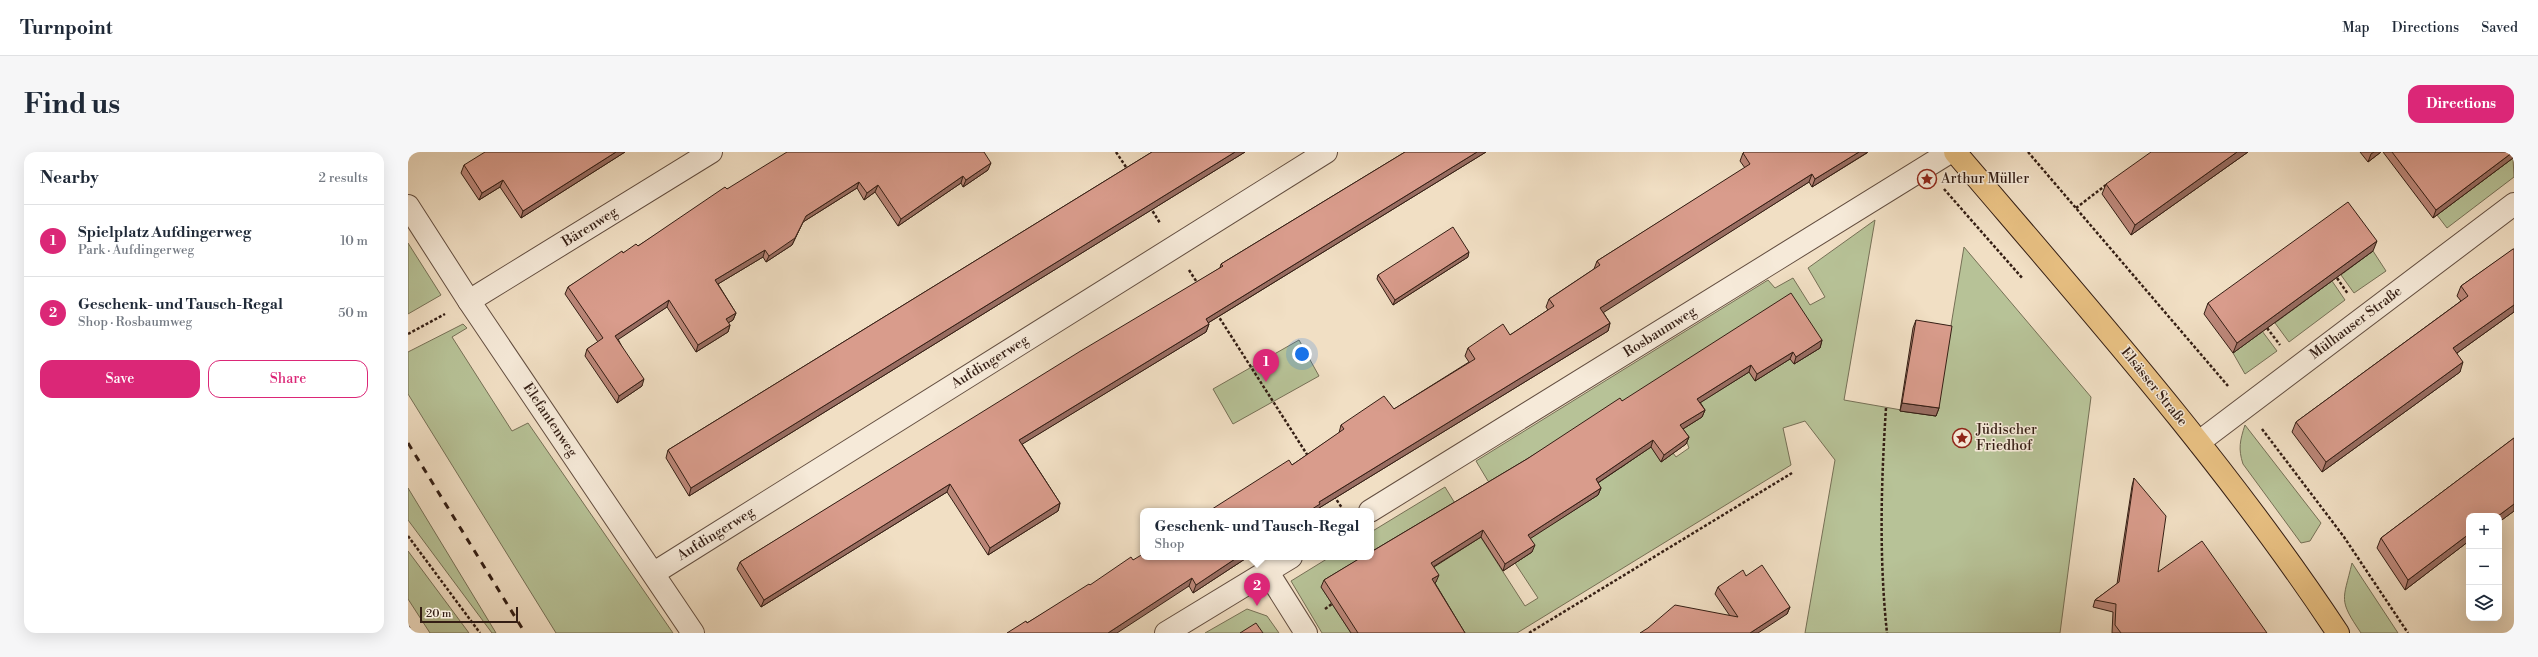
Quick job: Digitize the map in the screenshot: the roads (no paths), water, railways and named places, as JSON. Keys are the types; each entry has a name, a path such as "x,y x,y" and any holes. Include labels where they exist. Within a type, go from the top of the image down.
{"main road":[{"name":"Elsässer Straße","path":"1955,152 2134,362 2199,442 2299,574 2338,633"}],"street":[{"name":"Bärenweg","path":"469,301 711,152"},
{"name":"Aufdingerweg","path":"654,573 1173,246 1326,152"},
{"name":"Rosbaumweg","path":"1374,509 1950,152"},
{"name":"Mülhauser Straße","path":"2199,442 2514,204"},
{"name":"Elefantenweg","path":"408,206 469,301 654,573 693,633"},
{"path":"1166,633 1286,560"},
{"path":"1267,571 1306,633"}],"railway":[{"path":"408,443 525,633"}],"place":[{"name":"Arthur Müller","path":"1927,179"},
{"name":"Spielplatz Aufdingerweg","path":"1266,382"},
{"name":"Jüdischer Friedhof","path":"1962,438"},
{"name":"Geschenk- und Tausch-Regal","path":"1257,606"}]}
